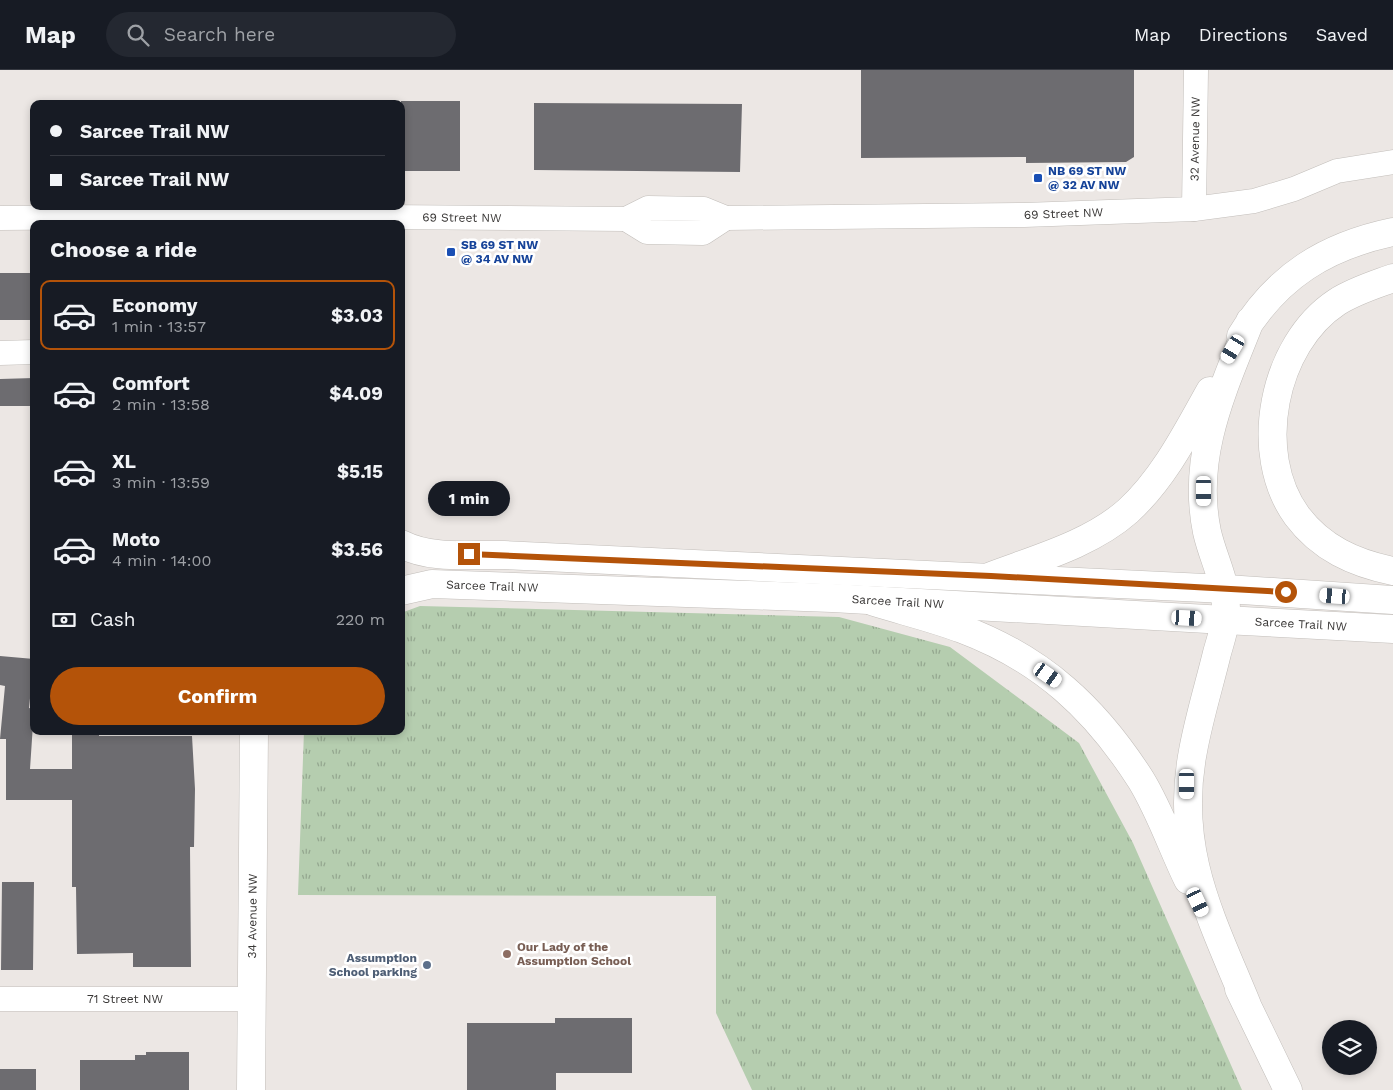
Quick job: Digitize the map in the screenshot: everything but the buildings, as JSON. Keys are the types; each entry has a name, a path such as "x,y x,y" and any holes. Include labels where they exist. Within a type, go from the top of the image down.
{"main road":[{"path":"991,576 1085,539 1128,512 1164,469 1250,321 1279,286 1316,258 1348,244 1393,232"},
{"path":"1393,278 1337,302 1316,320 1296,345 1286,362 1277,391 1273,426 1274,456 1281,482 1296,514 1312,533 1338,554 1370,566 1393,571"},
{"path":"1247,1005 1200,892 1187,820 1187,784 1192,752 1225,620 1226,589 1207,532 1204,503 1207,443 1213,416 1250,321"},
{"path":"405,546 414,551 434,554 514,555 991,576 1393,600"},
{"name":"Sarcee Trail NW","path":"405,591 432,584 638,590 984,606 1393,629"},
{"path":"874,602 961,628 999,645 1063,686 1085,706 1141,781 1288,1090"},
{"name":"34 Avenue NW","path":"251,1090 255,735"}],"street":[{"name":"32 Avenue NW","path":"1194,209 1196,70"},
{"name":"69 Street NW","path":"0,218 261,220 626,219 648,208 704,209 726,218 1014,216 1194,209 1254,201 1294,189 1337,171 1393,162"},
{"path":"0,352 30,352"},
{"name":"71 Street NW","path":"0,999 251,999"}],"green space":[{"path":"420,606 839,617 950,647 1079,743 1133,843 1242,1090 752,1090 716,1013 716,896 298,895 304,735 405,735 405,612"}],"place":[{"name":"NB 69 ST NW @ 32 AV NW","path":"1038,178"},
{"name":"SB 69 ST NW @ 34 AV NW","path":"451,252"},
{"name":"Our Lady of the Assumption School","path":"507,954"},
{"name":"Assumption School parking","path":"427,965"}],"route":[{"path":"469,554 991,576 1286,592"}]}
